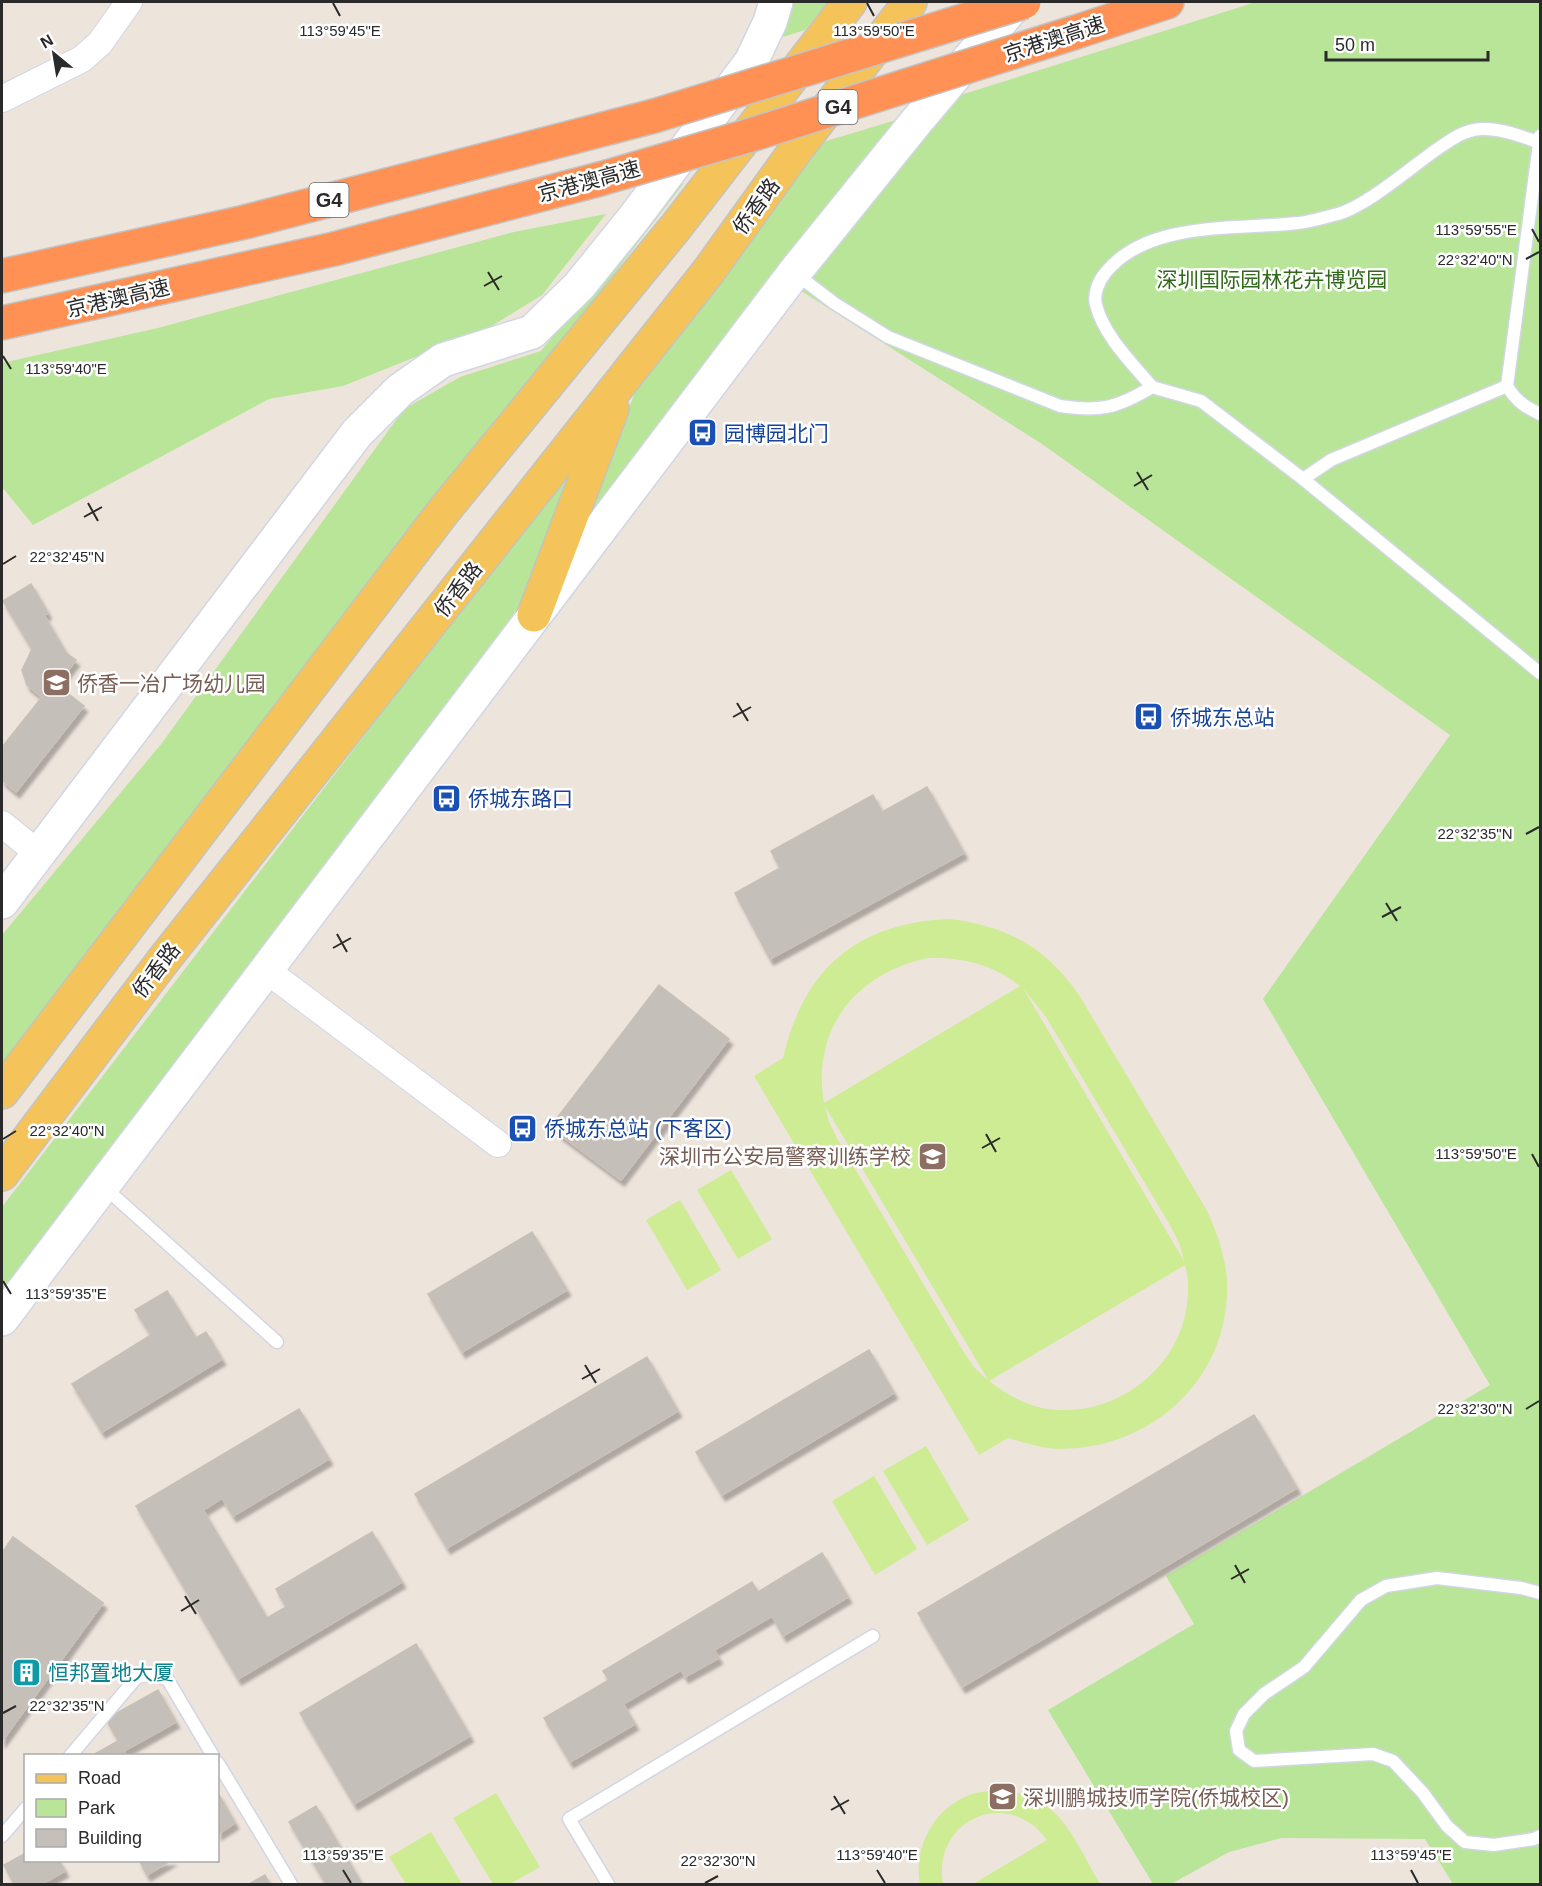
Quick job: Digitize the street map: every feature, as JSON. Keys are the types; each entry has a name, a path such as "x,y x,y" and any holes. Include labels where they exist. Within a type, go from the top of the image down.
{"highway":[{"name":"G4","path":"2,276 245,222 654,116 1024,2"},
{"name":"京港澳高速","path":"2,323 334,249 600,179 754,134 1167,2"}],"main road":[{"path":"2,902 357,433 400,390 443,360 532,332 579,286 634,218 751,62 770,22 776,2"},
{"path":"2,1092 442,513 675,228 850,2"},
{"name":"侨香路","path":"2,1174 169,953 708,272 795,151 910,2"},
{"path":"2,1319 794,273 1017,2"},
{"path":"534,615 623,381"}],"street":[{"path":"2,99 82,58 100,43 129,2"},
{"path":"2,824 38,853"},
{"path":"266,970 498,1144"}],"lane":[{"path":"1540,414 1524,407 1514,398 1507,386 1539,139 1498,130 1469,131 1454,137 1377,192 1341,213 1300,223 1181,232 1144,244 1115,261 1099,280 1095,303 1105,327 1152,387 1201,401 1303,479 1540,673"},
{"path":"794,273 834,303 888,337 1060,406 1087,410 1109,408 1133,399 1152,387"},
{"path":"1303,479 1331,460 1507,386"},
{"path":"102,1185 277,1342"},
{"path":"1540,1593 1521,1588 1437,1578 1386,1586 1361,1600 1305,1667 1264,1694 1244,1714 1236,1731 1239,1750 1254,1761 1373,1754 1393,1761 1423,1792 1447,1826 1465,1842 1494,1845 1540,1836"},
{"path":"608,1884 569,1819 873,1636"},
{"path":"71,1754 137,1677 153,1674 168,1680 212,1754"},
{"path":"219,1765 291,1884"},
{"path":"2,1836 24,1810"}],"green space":[{"path":"791,2 828,2 805,30 773,40"},
{"name":"深圳国际园林花卉博览园","path":"1256,2 1540,2 1540,1884 1453,1884 1425,1839 1281,1838 1229,1852 1171,1884 1153,1884 1048,1710 1194,1624 1166,1576 1490,1385 1263,999 1450,735 1042,444 795,287 948,99"},
{"path":"916,114 593,523 584,519 638,385 823,142"},
{"path":"684,183 2,1069 2,935 162,743 404,409 460,377 541,351 671,186"},
{"path":"606,214 542,295 490,327 343,386 269,399 33,525 2,487 2,363 158,328 514,232"},
{"path":"580,455 528,623 12,1288 2,1290 2,1207"},
{"path":"949,919 989,927 1023,942 1053,964 1079,995 1206,1209 1214,1227 1223,1254 1227,1283 1225,1317 1215,1348 1200,1377 1180,1401 1155,1421 1127,1436 1096,1445 1062,1449 1042,1447 1008,1438 979,1455 754,1076 783,1058 792,1026 805,999 820,976 839,956 862,941 887,930 916,922","holes":["928,958 977,963 999,972 1020,986 824,1103 822,1076 825,1051 832,1029 844,1008 860,991 880,977 902,966","1023,988 1046,1017 1171,1227 1180,1245 1184,1261","825,1106 986,1379 963,1351 829,1122","1185,1265 1188,1298 1180,1332 1170,1351 1157,1368 1142,1383 1124,1394 1105,1403 1085,1408 1064,1410 1042,1408 1014,1398 989,1381"]},
{"path":"731,1170 772,1239 738,1259 697,1190"},
{"path":"680,1200 721,1270 687,1290 646,1220"},
{"path":"926,1446 969,1520 927,1545 883,1471"},
{"path":"874,1476 917,1549 875,1575 832,1501"},
{"path":"1004,1790 1031,1797 1050,1808 1067,1828 1100,1884 973,1884 1047,1840 1031,1824 1013,1815 994,1813 976,1817 961,1827 949,1842 943,1861 943,1884 920,1884 920,1857 923,1844 935,1821 955,1802 967,1796"},
{"path":"496,1793 540,1867 510,1884 493,1884 453,1818"},
{"path":"431,1832 462,1884 406,1884 389,1857"}],"building":[{"path":"31,584 48,613 44,615 66,653 76,660 57,685 84,706 16,792 2,780 2,745 42,697 27,685 22,670 32,649 3,601"},
{"path":"927,787 964,853 770,959 735,893 780,868 771,851 873,795 882,812"},
{"path":"659,985 729,1039 621,1180 550,1127"},
{"path":"532,1232 567,1290 462,1352 428,1294"},
{"path":"167,1291 196,1338 206,1332 222,1359 102,1432 72,1384 151,1335 135,1310"},
{"path":"869,1350 894,1393 722,1495 696,1452"},
{"path":"647,1357 678,1411 447,1548 415,1494"},
{"path":"299,1409 329,1459 233,1516 222,1498 203,1510 267,1618 286,1607 276,1589 372,1532 402,1582 238,1679 136,1506"},
{"path":"1254,1415 1297,1488 962,1687 918,1613"},
{"name":"恒邦置地大厦","path":"13,1537 103,1603 2,1741 2,1553"},
{"name":"恒邦置地大厦","path":"13,1537 103,1603 2,1741 2,1553"},
{"path":"822,1553 848,1597 783,1636 772,1616 714,1650 719,1658 685,1677 681,1670 623,1704 635,1724 570,1762 544,1718 609,1680 603,1671 752,1582 758,1592"},
{"path":"416,1644 470,1736 354,1804 300,1713"},
{"path":"158,1690 176,1722 124,1751 106,1719"},
{"path":"118,1741 125,1754 95,1754"},
{"path":"219,1795 235,1823 219,1833"},
{"path":"316,1806 362,1884 326,1884 289,1822"},
{"path":"24,1854 24,1862 60,1862 65,1871 42,1884 14,1884 4,1865"},
{"path":"140,1862 169,1862 147,1875"},
{"path":"265,1875 270,1884 249,1884"}],"place":[{"name":"园博园北门","path":"703,433"},
{"name":"侨香一冶广场幼儿园","path":"56,683"},
{"name":"侨城东总站","path":"1149,717"},
{"name":"侨城东路口","path":"447,798"},
{"name":"侨城东总站 (下客区)","path":"523,1128"},
{"name":"深圳市公安局警察训练学校","path":"932,1156"},
{"name":"恒邦置地大厦","path":"27,1672"},
{"name":"深圳鹏城技师学院(侨城校区)","path":"1002,1797"}]}
